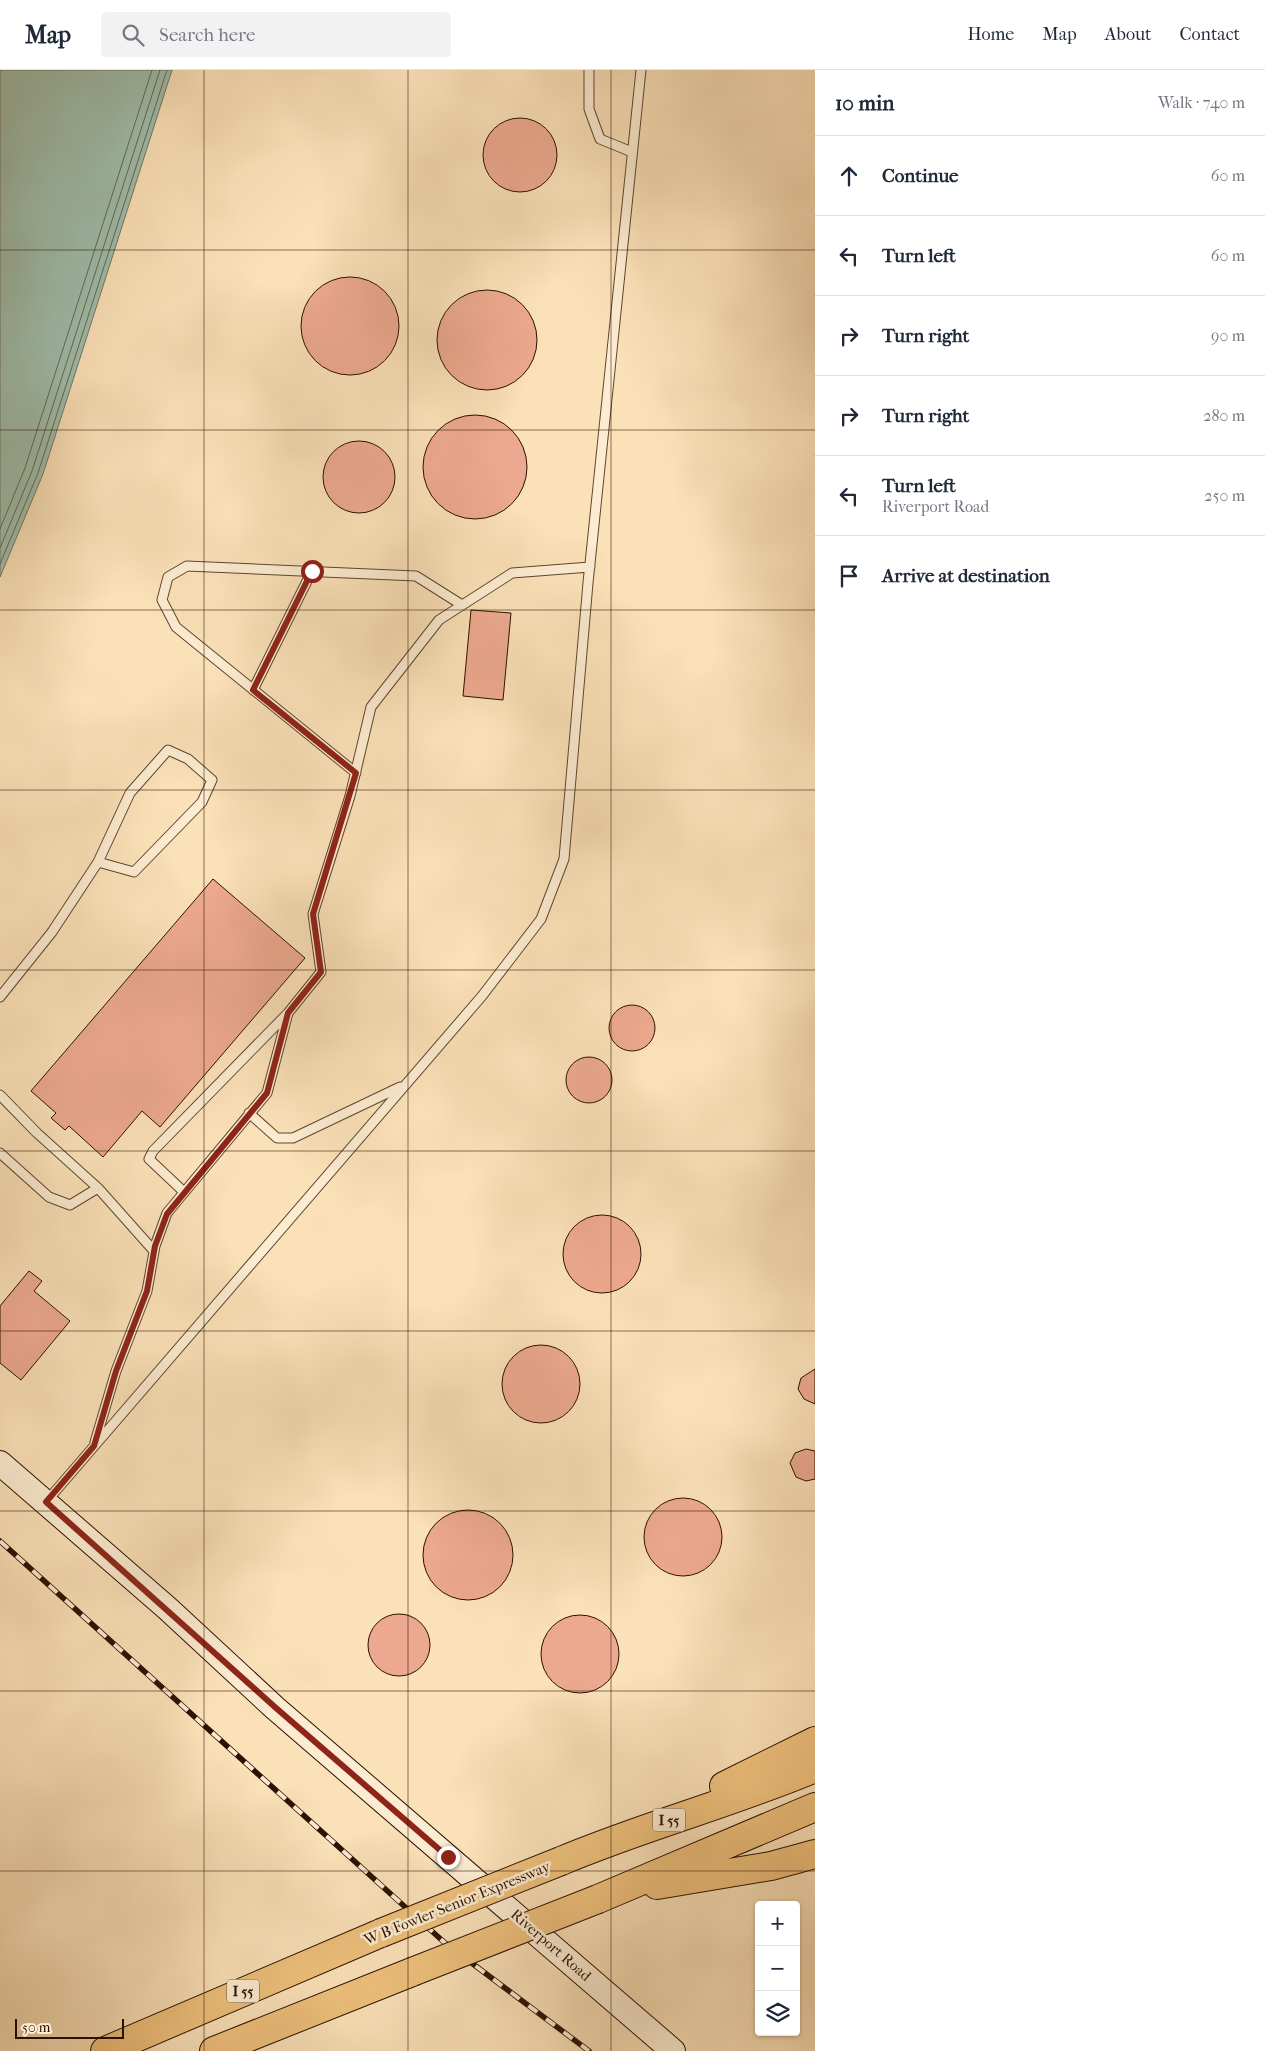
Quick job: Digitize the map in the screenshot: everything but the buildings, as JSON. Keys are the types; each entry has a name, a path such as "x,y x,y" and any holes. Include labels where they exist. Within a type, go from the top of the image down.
{"highway":[{"path":"781,1771 815,1741"},
{"name":"W B Fowler Senior Expressway","path":"105,2051 380,1933 781,1771 815,1768"},
{"path":"214,2051 606,1896 815,1807"},
{"path":"606,1896 770,1866 815,1854"}],"main road":[{"name":"Riverport Road","path":"0,1463 276,1708 673,2051"}],"lane":[{"path":"589,70 589,109 600,139 632,152"},
{"path":"46,1502 482,996 541,918 564,859 590,568 641,70"},
{"path":"356,773 176,627 162,600 168,577 187,566 416,576 462,605"},
{"path":"184,1192 149,1159 152,1150 288,1013 321,972 313,914 356,773 372,707 439,620 512,573 590,568"},
{"path":"253,690 312,571"},
{"path":"0,997 52,932 98,862 130,793 168,750 188,759 212,780 202,802 134,872 98,862"},
{"path":"94,1446 116,1371 147,1291 154,1251 167,1214 248,1113 267,1093 288,1013"},
{"path":"248,1113 277,1138 293,1138 405,1085"},
{"path":"0,1095 37,1134 98,1188 154,1251"},
{"path":"0,1153 49,1197 70,1205 98,1188"}],"water":[{"path":"0,70 172,70 43,474 0,577"}],"railway":[{"path":"0,1541 445,1943 589,2051"}],"route":[{"path":"312,571 253,690 356,773 313,914 321,972 288,1013 267,1093 167,1214 155,1246 147,1291 116,1371 94,1446 46,1502 167,1608 276,1708 448,1857"}]}
